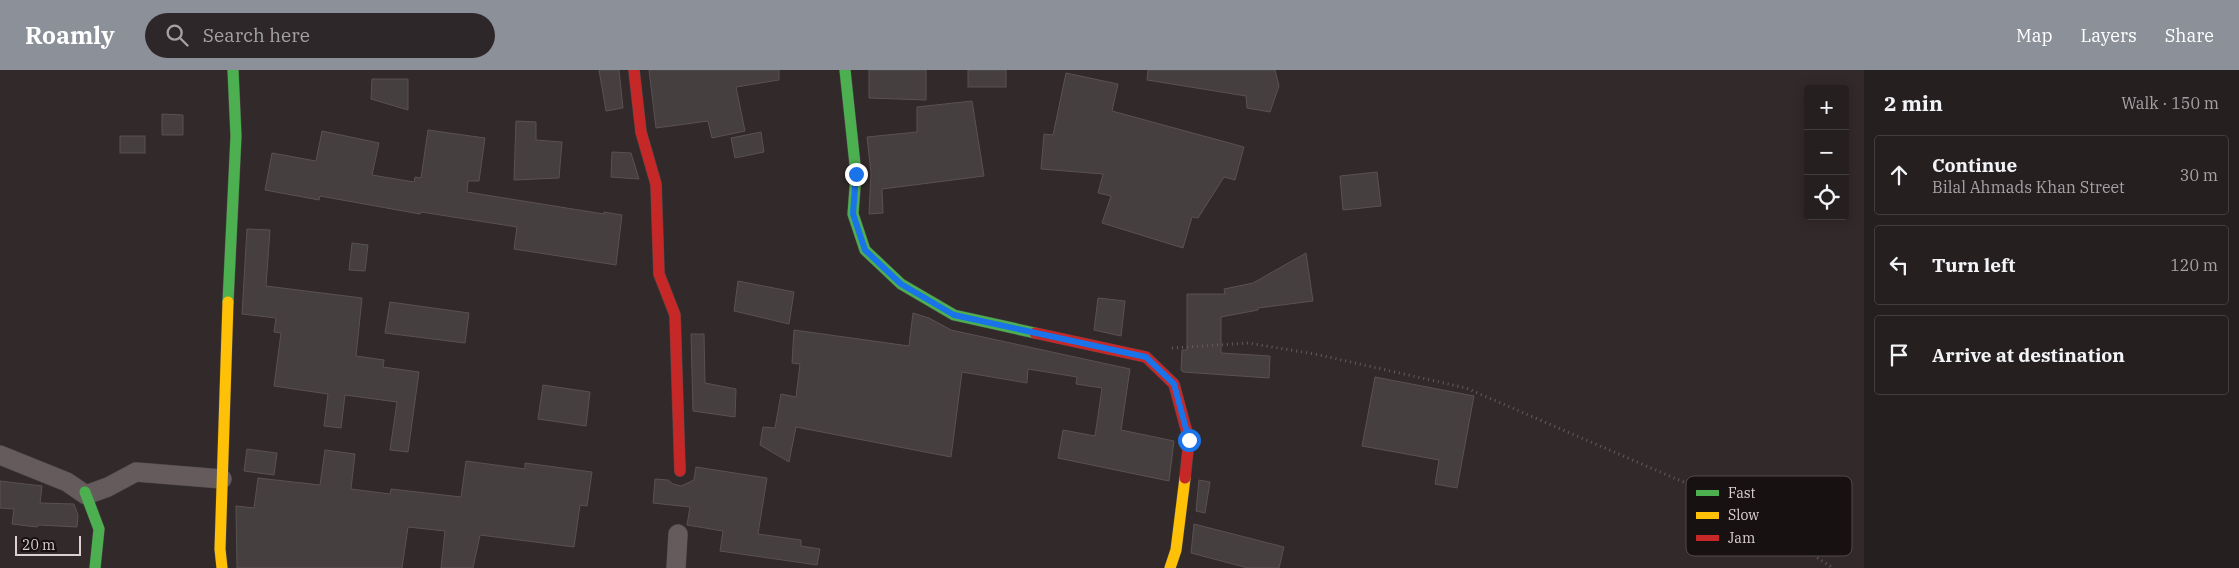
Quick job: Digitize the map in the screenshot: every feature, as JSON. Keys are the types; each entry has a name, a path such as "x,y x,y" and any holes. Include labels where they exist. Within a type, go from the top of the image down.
{"street":[{"path":"222,568 220,549 224,384 236,136 233,70"},
{"path":"634,70 641,132 656,184 659,274 668,291 675,315 680,471"},
{"path":"845,70 856,174 853,214 865,250 901,284 954,315 1146,357 1174,384 1189,440 1176,550 1170,568"},
{"path":"0,455 67,482 85,494 99,528 95,568"},
{"path":"85,494 108,487 136,472 222,479"},
{"path":"676,568 678,534"}],"path":[{"path":"1146,357 1170,349 1248,343 1314,354 1466,388 1686,483"},
{"path":"1815,556 1833,568"}],"building":[{"path":"599,70 619,70 623,108 606,111"},
{"path":"649,70 779,70 779,80 736,87 745,131 712,138 708,121 656,128"},
{"path":"869,70 926,70 926,100 869,98"},
{"path":"968,70 1006,70 1006,87 968,87"},
{"path":"1148,70 1275,70 1279,86 1270,112 1247,108 1246,96 1147,80"},
{"path":"1066,73 1118,84 1112,111 1244,147 1235,180 1224,177 1198,218 1192,217 1183,248 1102,223 1111,196 1098,193 1103,174 1041,169 1044,134 1053,135"},
{"path":"372,79 408,79 408,110 371,99"},
{"path":"972,101 984,176 882,189 883,213 869,214 871,173 867,137 917,132 917,107"},
{"path":"162,114 183,115 183,135 162,135"},
{"path":"516,121 536,122 536,140 562,142 559,178 514,180"},
{"path":"428,130 485,138 479,181 468,181 467,192 604,214 604,212 622,215 616,265 514,249 517,227 421,212 420,214 320,196 319,200 265,190 272,153 316,161 322,131 379,143 372,175 414,182 415,177 421,178"},
{"path":"761,132 764,152 735,158 731,138"},
{"path":"120,136 145,136 145,153 120,153"},
{"path":"612,152 631,153 639,179 611,177"},
{"path":"1377,172 1381,206 1343,210 1340,176"},
{"path":"247,229 270,230 266,286 362,298 356,356 384,360 383,367 419,372 408,452 390,450 397,402 345,395 341,428 324,426 328,394 274,386 281,333 274,332 276,318 242,314"},
{"path":"352,243 368,245 365,271 349,270"},
{"path":"1306,253 1313,301 1258,308 1258,310 1221,317 1221,353 1270,356 1269,378 1183,372 1181,370 1182,350 1187,350 1187,294 1225,294 1224,289 1253,283"},
{"path":"738,281 794,292 789,324 734,311"},
{"path":"1098,298 1125,301 1121,336 1094,330"},
{"path":"390,302 469,313 465,343 385,333"},
{"path":"913,313 929,318 951,330 1130,369 1121,430 1174,441 1169,481 1058,458 1063,430 1095,436 1102,388 1076,384 1077,377 1028,369 1027,383 962,372 951,457 796,427 789,462 760,445 763,427 775,428 781,394 796,397 800,364 792,363 794,330 909,346"},
{"path":"691,334 704,334 705,383 736,389 735,417 693,411"},
{"path":"1375,377 1474,396 1457,488 1435,484 1439,460 1362,446"},
{"path":"543,385 590,392 586,426 538,419"},
{"path":"247,449 277,453 274,475 244,471"},
{"path":"325,450 355,454 351,489 390,494 391,489 461,497 466,461 525,469 525,463 592,472 587,506 580,505 574,547 480,535 473,568 441,568 445,531 408,527 402,568 237,568 236,506 254,508 258,478 320,485"},
{"path":"696,467 767,478 758,534 801,540 801,546 820,549 817,565 720,551 723,531 687,525 690,507 653,503 655,479 668,480 673,484 681,486 694,480"},
{"path":"1199,480 1210,482 1205,513 1196,511"},
{"path":"0,481 42,486 40,503 74,504 78,515 77,527 38,525 37,527 12,524 14,509 0,508"},
{"path":"1194,524 1284,547 1279,568 1248,568 1191,553"}],"traffic: fast":[{"path":"228,302 236,136 233,70"},
{"path":"845,70 856,174 853,214 865,250 901,284 954,315 1035,333"},
{"path":"85,492 99,529 95,568"}],"traffic: slow":[{"path":"222,568 220,549 228,302"},
{"path":"1170,568 1176,550 1185,478"}],"traffic: jam":[{"path":"634,70 641,132 656,184 659,274 675,315 680,471"},
{"path":"1035,333 1146,357 1174,384 1189,440 1185,478"}],"route":[{"path":"856,174 853,214 865,250 901,284 954,315 1146,357 1174,384 1189,440"}]}
